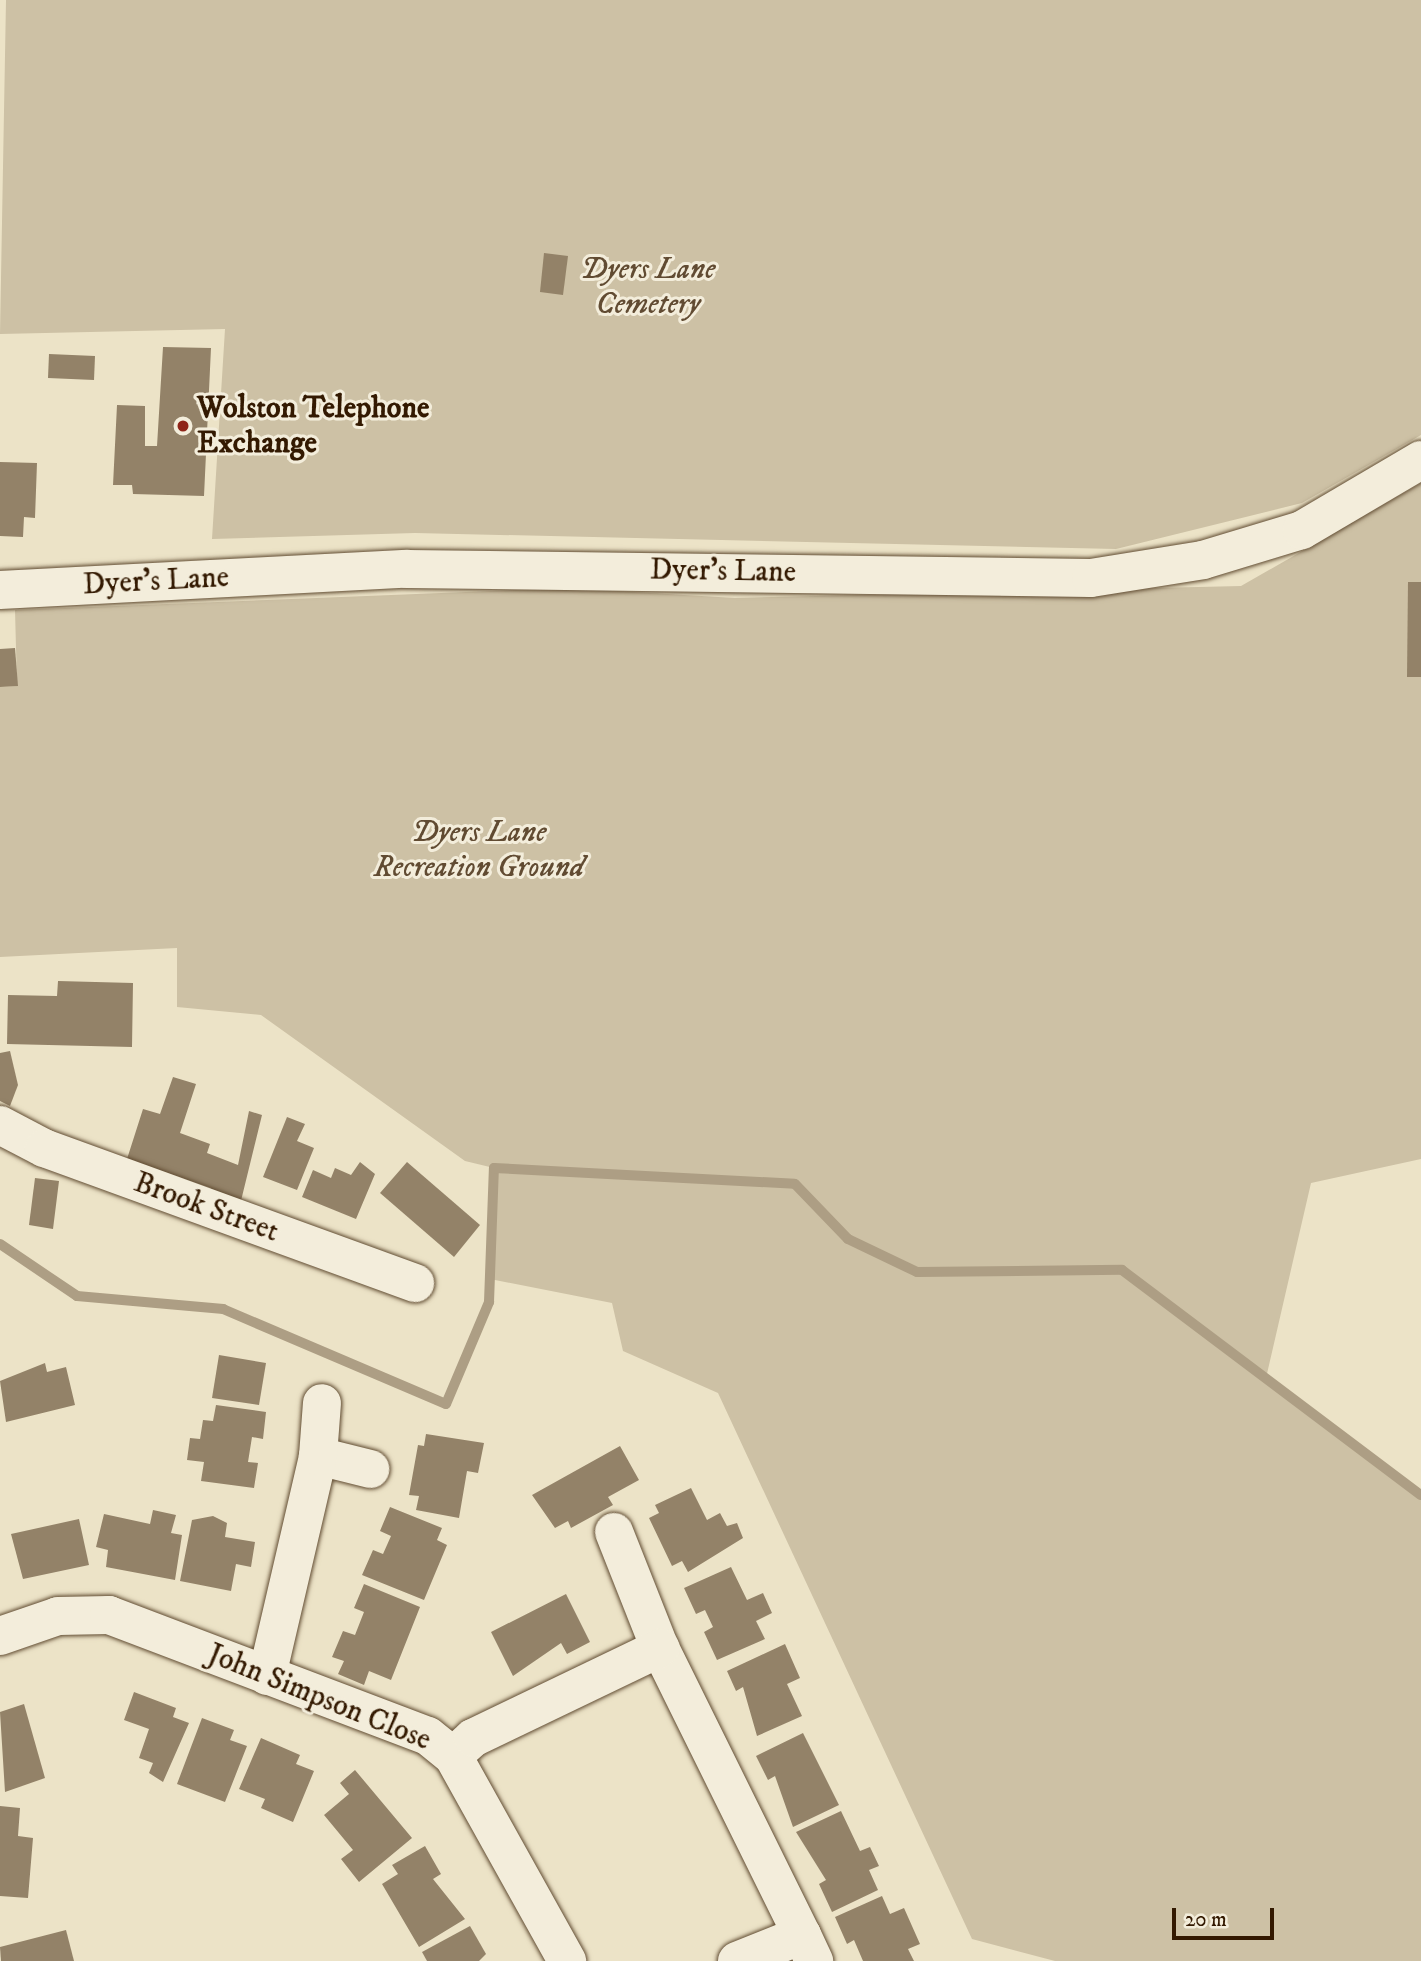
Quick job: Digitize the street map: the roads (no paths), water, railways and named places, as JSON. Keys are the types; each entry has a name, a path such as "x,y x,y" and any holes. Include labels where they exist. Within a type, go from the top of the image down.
{"street":[{"name":"Dyer's Lane","path":"0,590 407,569 1091,578 1202,560 1302,530 1421,460"},
{"name":"Brook Street","path":"0,1125 133,1182 415,1283"},
{"path":"267,1676 318,1456 321,1403"},
{"path":"318,1456 370,1469"},
{"path":"614,1532 660,1648 808,1948 737,1961"},
{"name":"John Simpson Close","path":"0,1636 58,1616 109,1615 428,1736 453,1756 567,1961"},
{"path":"453,1756 473,1738 660,1648"}],"waterway":[{"path":"0,1244 77,1296 223,1309 446,1404 489,1302 494,1168 795,1184 848,1239 917,1272 1122,1270 1421,1495"}],"place":[{"name":"Wolston Telephone Exchange","path":"183,426"}],"park label":[{"name":"Dyers Lane Cemetery","path":"648,287"},
{"name":"Dyers Lane Recreation Ground","path":"479,850"}]}
